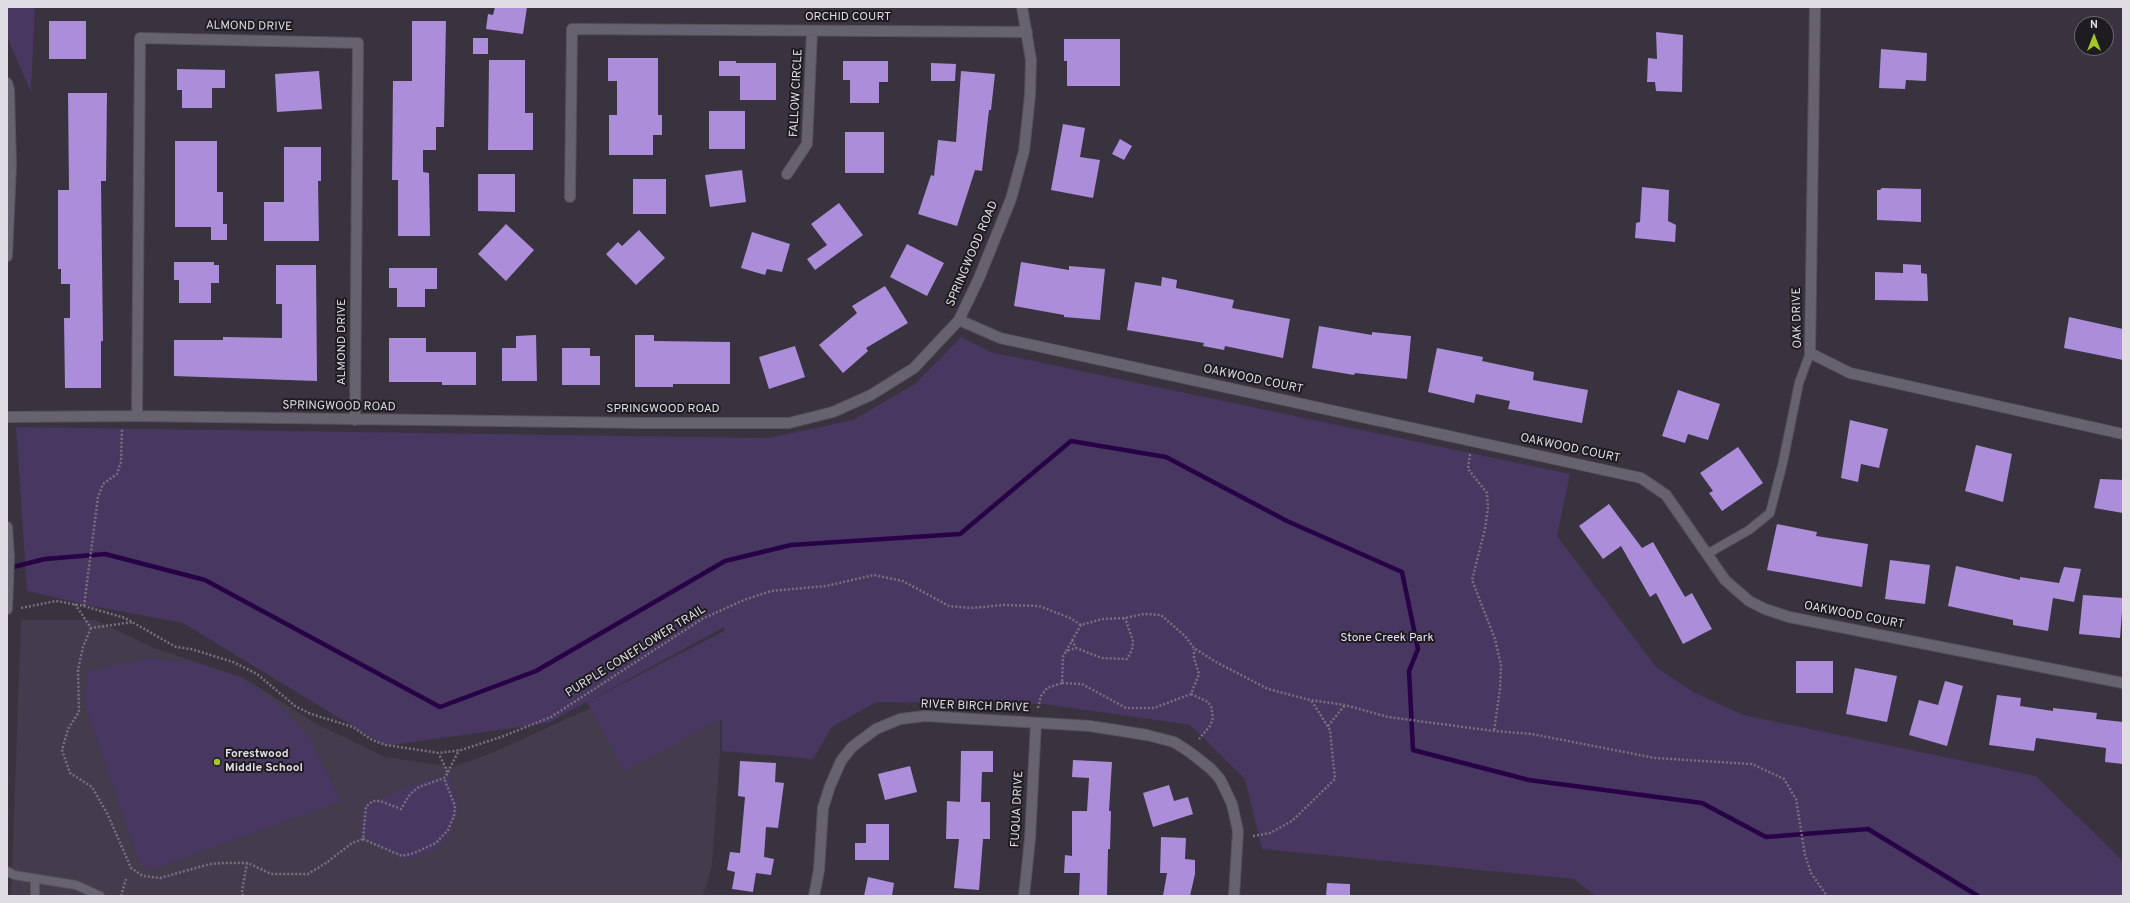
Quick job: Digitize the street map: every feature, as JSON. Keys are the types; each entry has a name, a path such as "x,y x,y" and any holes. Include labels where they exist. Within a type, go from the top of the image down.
{"street":[{"name":"SPRINGWOOD ROAD","path":"7,417 137,416 355,420 789,422 833,412 871,395 914,368 959,320 979,278 1011,199 1024,150 1031,60 1022,7"},
{"name":"OAK DRIVE","path":"1815,7 1810,353 1850,373 2123,434"},
{"name":"ORCHID COURT","path":"570,197 572,29 1027,32"},
{"name":"FALLOW CIRCLE","path":"787,174 807,144 812,31"},
{"name":"ALMOND DRIVE","path":"137,416 140,38 358,43 355,420"},
{"path":"7,83 9,90 11,165 7,256"},
{"name":"OAKWOOD COURT","path":"959,320 1000,338 1640,478 1666,495 1725,580 1750,601 1765,609 1789,617 2123,683"},
{"path":"7,527 9,557 7,609"},
{"name":"RIVER BIRCH DRIVE","path":"814,896 819,870 823,808 841,760 852,747 876,729 900,719 925,716 1090,726 1147,735 1174,742 1192,753 1211,769 1220,779 1232,804 1238,831 1234,896"},
{"name":"FUQUA DRIVE","path":"1024,896 1030,839 1036,723"}],"lane":[{"path":"1707,554 1749,530 1770,513 1783,462 1799,383 1810,353"},
{"path":"7,871 14,875 76,885 100,896"},
{"path":"34,896 35,879"}],"path":[{"path":"84,606 98,497 103,484 116,474 121,462 122,429"},
{"path":"1470,453 1468,469 1488,494 1486,529 1472,580 1495,638 1501,665 1500,689 1494,731"},
{"name":"PURPLE CONEFLOWER TRAIL","path":"21,608 56,601 84,606 135,622 176,647 213,654 257,674 280,696 311,714 353,727 372,740 386,745 439,754 459,750 501,737 551,717 702,619 744,600 771,591 826,586 874,575 903,581 949,606 971,608 1004,605 1039,606 1063,614 1081,625"},
{"path":"75,604 91,628"},
{"path":"1062,683 1063,657 1071,640 1081,625 1102,619 1125,618 1144,614 1161,615 1185,636 1194,648 1268,689 1310,700 1345,705 1388,717 1494,731 1532,734 1655,758 1752,764 1784,779 1796,799 1805,855 1811,873 1827,896"},
{"path":"1071,640 1076,648 1102,658 1127,660 1132,650 1133,641 1125,618"},
{"path":"91,628 135,622"},
{"path":"91,628 83,647 78,670 79,712 68,729 62,750 70,773 92,787 107,813 131,868 143,876 160,878 210,864 248,863 271,874 308,874 326,863 352,843 363,839 402,856 414,853 436,843 448,830 454,816 455,806 444,778"},
{"path":"1066,651 1076,648"},
{"path":"1191,694 1198,674 1194,658 1194,648"},
{"path":"1038,708 1041,696 1047,688 1062,683 1082,684 1126,708 1154,708 1191,694 1208,702 1211,706 1213,718 1210,726 1199,739"},
{"path":"1253,836 1270,833 1292,821 1335,779 1328,726 1310,700"},
{"path":"1328,726 1345,705"},
{"path":"363,839 366,807 369,804 373,801 380,801 402,809 410,794 419,787 444,778 459,750"},
{"path":"439,754 448,773"},
{"path":"243,896 242,891 248,863"},
{"path":"121,896 126,879"}],"shaded area":[{"name":"Forestwood Middle School","path":"21,620 95,620 154,648 244,678 315,723 385,757 453,767 494,752 602,703 721,635 720,750 712,865 703,896 11,896"}],"green space":[{"path":"7,7 35,7 31,92 7,37"},
{"name":"Stone Creek Park","path":"961,337 991,352 1570,474 1557,536 1656,667 1695,693 1743,715 2036,776 2123,861 2123,896 1596,896 1574,879 1262,849 1245,779 1190,725 1044,704 876,702 832,727 813,759 722,751 722,719 624,771 587,702 724,631 724,627 548,723 385,746 183,623 82,604 27,591 16,427 768,438 853,420 915,384"},
{"path":"150,658 201,664 242,678 282,707 310,738 341,801 153,869 140,865 85,705 87,671"},
{"path":"450,777 459,810 448,838 433,851 408,860 360,836 364,804 425,781"}],"building":[{"path":"495,7 527,7 523,34 486,29 488,14 493,15"},
{"path":"49,21 86,21 86,59 49,59"},
{"path":"412,21 446,21 444,127 436,127 436,150 423,150 423,172 429,173 430,236 398,236 398,180 392,180 393,81 412,81"},
{"path":"1656,32 1683,35 1682,92 1656,91 1655,82 1647,82 1648,58 1657,59"},
{"path":"473,38 488,38 488,54 473,54"},
{"path":"1064,39 1120,39 1120,86 1067,86 1067,61 1064,61"},
{"path":"1881,49 1927,53 1926,81 1906,80 1905,89 1879,88"},
{"path":"608,58 658,58 658,115 662,115 662,135 653,135 653,155 609,155 609,115 617,115 617,81 608,81"},
{"path":"489,60 525,60 525,113 533,113 533,150 488,150"},
{"path":"719,61 736,61 736,63 776,63 776,100 740,100 740,76 719,76"},
{"path":"843,61 888,61 888,82 879,82 879,103 850,103 850,80 843,80"},
{"path":"931,63 956,64 955,81 931,81"},
{"path":"177,69 225,70 225,88 212,88 212,108 182,108 182,90 177,90"},
{"path":"319,71 322,109 277,112 275,74"},
{"path":"961,71 995,74 982,171 975,170 957,226 918,214 931,175 934,176 938,140 956,142"},
{"path":"68,93 107,93 106,181 101,181 103,341 101,341 101,388 65,388 64,318 70,318 70,284 61,284 61,269 58,269 58,190 69,190"},
{"path":"709,111 745,111 745,149 709,149"},
{"path":"1063,124 1085,128 1080,157 1100,160 1093,198 1051,190"},
{"path":"845,132 884,132 884,173 845,173"},
{"path":"1120,139 1132,146 1124,160 1112,154"},
{"path":"175,141 217,141 217,192 223,192 223,224 227,224 227,240 211,240 211,227 175,227"},
{"path":"284,147 321,147 321,181 318,181 319,241 264,241 264,202 284,202"},
{"path":"742,170 746,202 710,207 705,175"},
{"path":"478,174 515,174 515,212 478,211"},
{"path":"633,179 666,179 666,214 633,214"},
{"path":"1642,187 1669,190 1668,221 1676,225 1675,242 1635,238 1636,223 1640,222"},
{"path":"1882,188 1921,189 1921,222 1877,220 1877,190"},
{"path":"839,203 863,235 815,270 807,259 827,245 811,224"},
{"path":"506,224 534,250 506,281 478,254"},
{"path":"639,230 665,258 636,285 606,254 618,242 622,246"},
{"path":"752,232 790,244 782,272 767,269 765,275 741,268"},
{"path":"907,244 944,263 927,296 890,277"},
{"path":"174,262 214,262 214,265 219,265 219,283 211,283 211,303 179,303 179,280 174,280"},
{"path":"1021,262 1069,270 1069,266 1105,269 1100,320 1064,317 1064,315 1014,306"},
{"path":"1903,264 1921,265 1921,273 1927,274 1928,301 1875,300 1875,272 1903,273"},
{"path":"276,265 316,265 317,381 174,376 174,340 223,340 223,337 282,338 282,304 276,304"},
{"path":"389,268 437,268 437,289 425,289 425,307 397,307 397,288 389,288"},
{"path":"1162,277 1177,280 1176,288 1234,300 1232,308 1290,319 1283,358 1225,346 1224,350 1203,346 1204,343 1127,330 1135,282 1161,286"},
{"path":"885,286 908,323 866,348 868,351 843,373 819,345 857,313 852,306"},
{"path":"2069,317 2123,329 2123,360 2064,348"},
{"path":"1319,326 1372,335 1372,332 1411,336 1407,379 1355,373 1354,375 1312,368"},
{"path":"536,335 537,381 502,381 502,348 516,348 516,336"},
{"path":"635,335 654,335 654,341 730,342 730,384 673,384 673,387 635,387"},
{"path":"389,338 426,338 426,352 476,352 476,385 442,385 442,382 389,382"},
{"path":"795,346 805,377 769,389 759,357"},
{"path":"562,348 590,348 590,356 600,356 600,385 562,385"},
{"path":"1437,348 1483,357 1482,361 1534,372 1533,380 1588,390 1582,423 1508,409 1510,401 1476,394 1474,403 1428,392"},
{"path":"1678,390 1720,404 1708,440 1688,434 1685,443 1662,436"},
{"path":"1850,420 1888,429 1879,468 1861,464 1858,482 1841,478"},
{"path":"1976,445 2012,454 2003,502 1965,491"},
{"path":"1738,447 1763,483 1722,511 1709,493 1713,491 1700,473"},
{"path":"2100,479 2123,480 2123,513 2094,508"},
{"path":"1609,504 1642,548 1653,542 1685,597 1692,593 1712,629 1683,644 1656,593 1650,597 1621,546 1603,559 1579,526"},
{"path":"1777,524 1817,532 1816,536 1868,544 1862,587 1767,570"},
{"path":"1890,560 1930,565 1925,604 1885,599"},
{"path":"1956,566 2020,580 2020,577 2059,583 2064,567 2081,569 2074,602 2053,598 2048,631 2013,625 2013,620 1948,606"},
{"path":"2083,595 2123,598 2120,638 2079,634"},
{"path":"1796,661 1833,661 1833,693 1796,693"},
{"path":"1855,668 1897,676 1887,722 1846,714"},
{"path":"1945,681 1963,686 1947,746 1909,735 1919,700 1938,705"},
{"path":"1997,695 2021,698 2020,706 2053,711 2053,708 2097,713 2096,719 2123,722 2123,764 2105,762 2106,748 2036,738 2034,751 1989,745"},
{"path":"961,751 993,751 993,772 982,772 981,802 990,802 990,839 983,839 979,890 954,888 959,839 946,839 947,801 960,802"},
{"path":"1073,760 1112,762 1109,811 1111,811 1110,849 1108,849 1107,896 1079,895 1080,873 1064,873 1065,855 1072,856 1072,811 1087,811 1089,778 1072,777"},
{"path":"740,761 776,763 775,782 784,783 778,828 766,827 764,857 774,859 771,875 756,873 753,892 732,889 735,872 727,870 730,852 740,853 745,797 738,796"},
{"path":"910,766 917,792 885,800 878,774"},
{"path":"1169,785 1174,801 1188,797 1193,814 1153,827 1143,793"},
{"path":"866,824 889,824 889,860 855,860 855,843 866,843"},
{"path":"1161,837 1186,838 1185,859 1195,860 1195,874 1190,896 1163,896 1167,873 1160,873"},
{"path":"868,877 894,883 892,896 864,896"},
{"path":"1327,883 1350,884 1350,896 1326,896"}],"waterway":[{"path":"9,568 45,559 105,554 205,580 440,707 536,671 725,561 791,545 960,534 1071,441 1166,457 1287,521 1402,572 1418,649 1409,671 1413,750 1529,780 1702,803 1766,837 1868,829 1978,896"}],"place":[{"name":"Forestwood Middle School","path":"217,762"}]}
